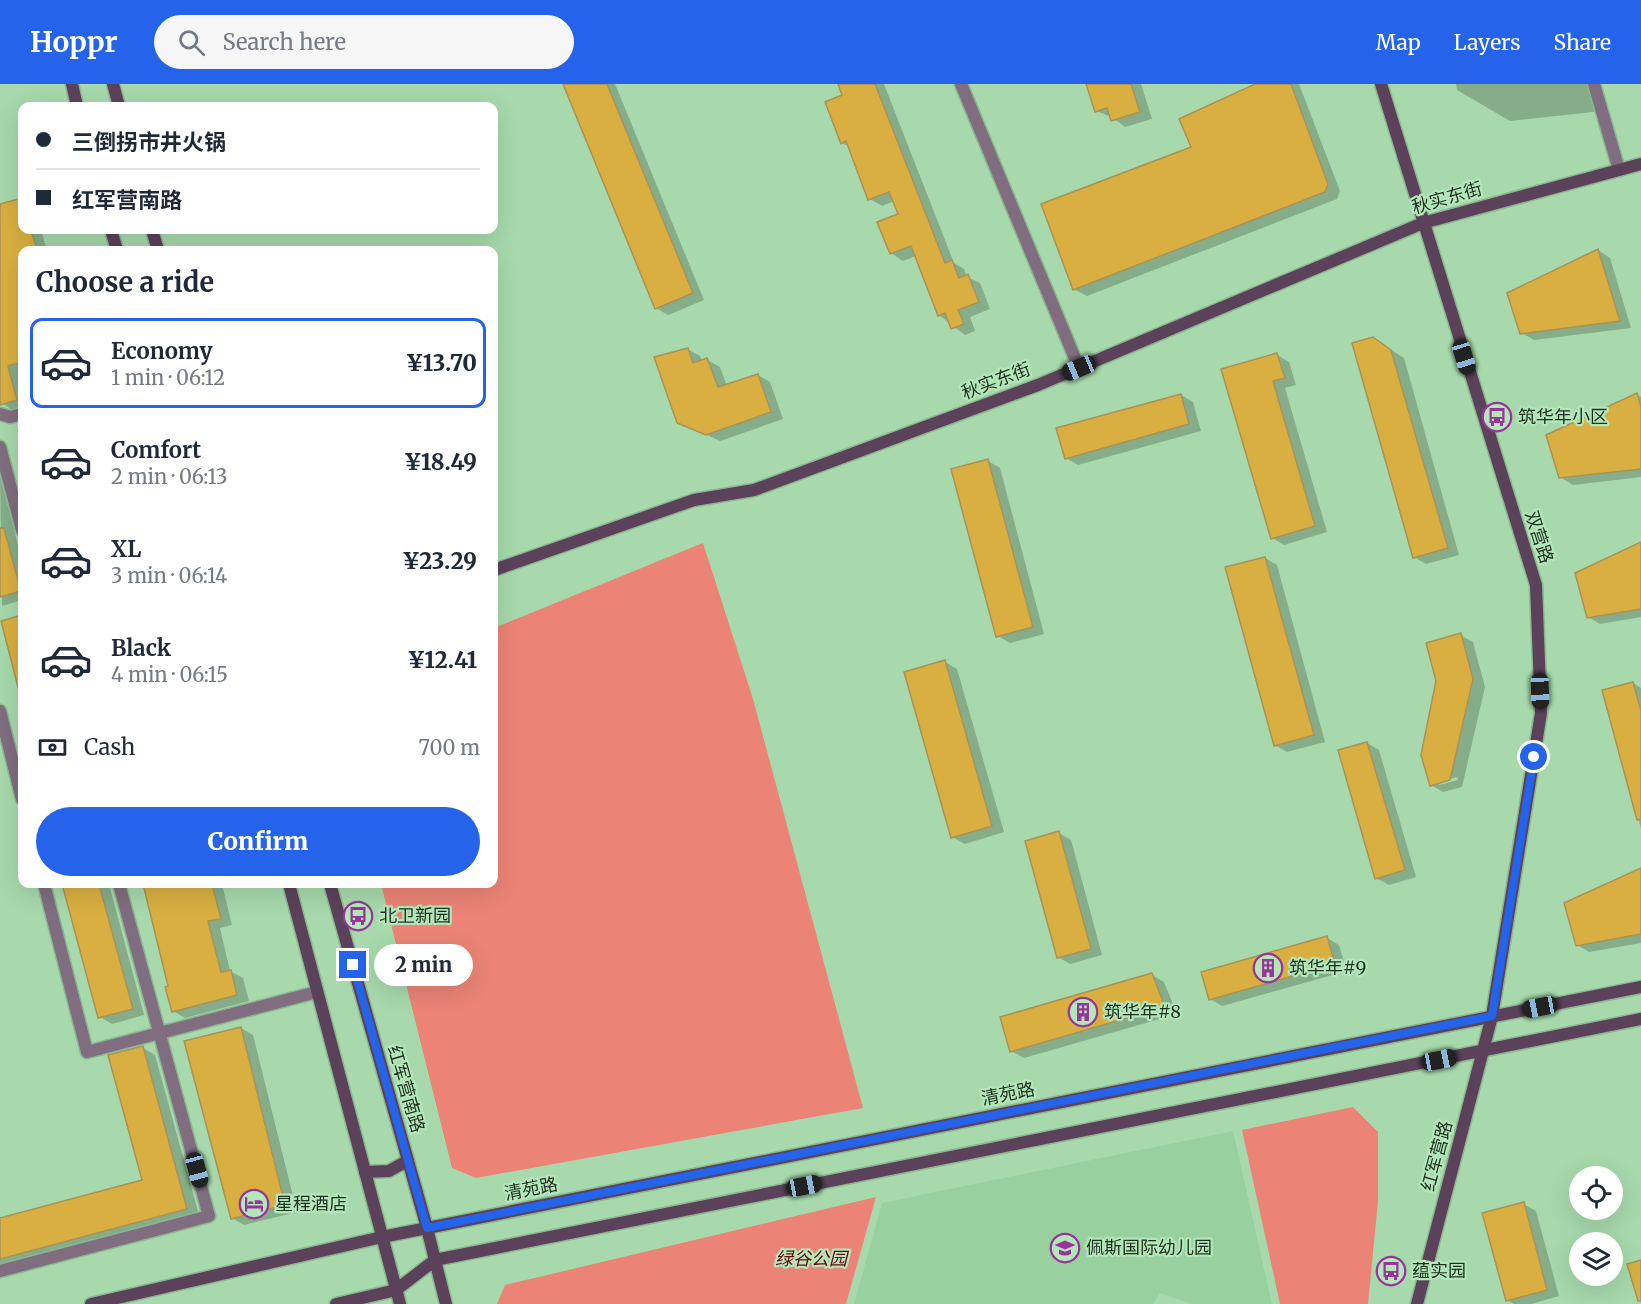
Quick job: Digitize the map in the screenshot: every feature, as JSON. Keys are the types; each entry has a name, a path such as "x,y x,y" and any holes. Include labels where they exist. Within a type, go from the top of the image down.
{"main road":[{"path":"72,84 76,102"},
{"path":"113,84 118,102"},
{"name":"双营路","path":"1381,84 1536,585 1541,713 1492,1016"},
{"name":"秋实东街","path":"498,569 694,500 754,490 1079,368 1423,223 1641,164"},
{"path":"290,888 400,1304"},
{"name":"红军营南路","path":"331,888 427,1228 446,1304"},
{"name":"清苑路","path":"91,1304 382,1237 1641,987"},
{"name":"红军营路","path":"1417,1304 1492,1016"},
{"path":"336,1304 396,1290 435,1260 1641,1019"},
{"path":"365,1172 389,1171 407,1161"}],"street":[{"path":"961,84 1079,368"},
{"path":"1594,84 1619,170"},
{"path":"0,414 10,417 18,415"},
{"path":"0,447 18,515"},
{"path":"0,711 18,783"},
{"path":"45,888 87,1052 317,992"},
{"path":"0,1271 209,1216 120,888"}],"shaded area":[{"name":"佩斯国际幼儿园","path":"1233,1131 1272,1304 1192,1304 1160,1293 1153,1304 854,1304 882,1203"}],"green space":[{"path":"703,543 753,699 863,1108 476,1178 452,1168 382,888 498,888 498,626"},
{"path":"1353,1107 1378,1132 1378,1201 1368,1304 1280,1304 1242,1130"},
{"name":"绿谷公园","path":"876,1197 846,1304 497,1304 505,1285"}],"building":[{"path":"563,84 607,84 693,293 655,309"},
{"path":"838,84 875,84 945,263 952,260 959,278 968,274 979,302 958,310 964,324 951,329 945,313 938,316 911,246 890,254 877,222 898,214 889,192 868,200 846,141 841,144 825,102 842,95"},
{"path":"1086,84 1131,84 1140,112 1111,121 1107,108 1095,112"},
{"path":"1255,84 1291,84 1328,184 1325,192 1073,290 1041,204 1191,147 1179,119"},
{"path":"18,199 18,234 32,234 36,246 18,246 18,363 8,366 17,400 0,405 0,204"},
{"path":"1598,249 1620,321 1520,334 1507,293"},
{"path":"1373,337 1391,350 1448,548 1413,558 1352,343"},
{"path":"688,348 693,363 707,358 718,387 758,374 771,412 706,435 677,423 654,357"},
{"path":"1277,353 1285,378 1273,381 1315,526 1271,539 1221,369"},
{"path":"1637,393 1641,407 1641,469 1559,478 1546,435"},
{"path":"1181,394 1189,424 1065,459 1056,428"},
{"path":"988,459 1033,627 996,637 951,469"},
{"path":"0,528 4,528 18,580 18,592 0,597"},
{"path":"1641,542 1641,609 1587,618 1575,573"},
{"path":"1265,557 1314,735 1274,746 1225,567"},
{"path":"18,616 18,687 1,621"},
{"path":"1461,633 1473,679 1450,780 1430,786 1421,755 1436,681 1426,643"},
{"path":"945,660 992,826 951,838 904,672"},
{"path":"1633,682 1641,711 1641,819 1637,820 1602,690"},
{"path":"1367,742 1405,870 1375,879 1338,750"},
{"path":"1059,831 1091,949 1057,958 1025,841"},
{"path":"1641,868 1641,934 1576,946 1564,903"},
{"path":"63,888 100,888 133,1009 98,1018"},
{"path":"144,888 213,888 221,919 208,921 221,972 231,970 237,995 172,1012 165,987 168,986"},
{"name":"筑华年#9","path":"1327,936 1335,964 1209,1000 1201,972"},
{"name":"筑华年#8","path":"1152,973 1165,1007 1010,1052 1000,1017"},
{"path":"241,1027 285,1205 231,1219 184,1041"},
{"path":"143,1046 187,1209 0,1259 0,1218 142,1180 108,1055"},
{"path":"1524,1202 1547,1290 1506,1301 1482,1213"},
{"path":"1641,1260 1641,1301 1638,1301 1627,1264"}],"place":[{"name":"筑华年小区","path":"1497,417"},
{"name":"北卫新园","path":"358,916"},
{"name":"筑华年#9","path":"1268,968"},
{"name":"筑华年#8","path":"1083,1012"},
{"name":"星程酒店","path":"254,1204"},
{"name":"佩斯国际幼儿园","path":"1065,1248"},
{"name":"蕴实园","path":"1391,1271"}],"route":[{"path":"353,965 427,1228 1492,1016 1534,757"}]}
